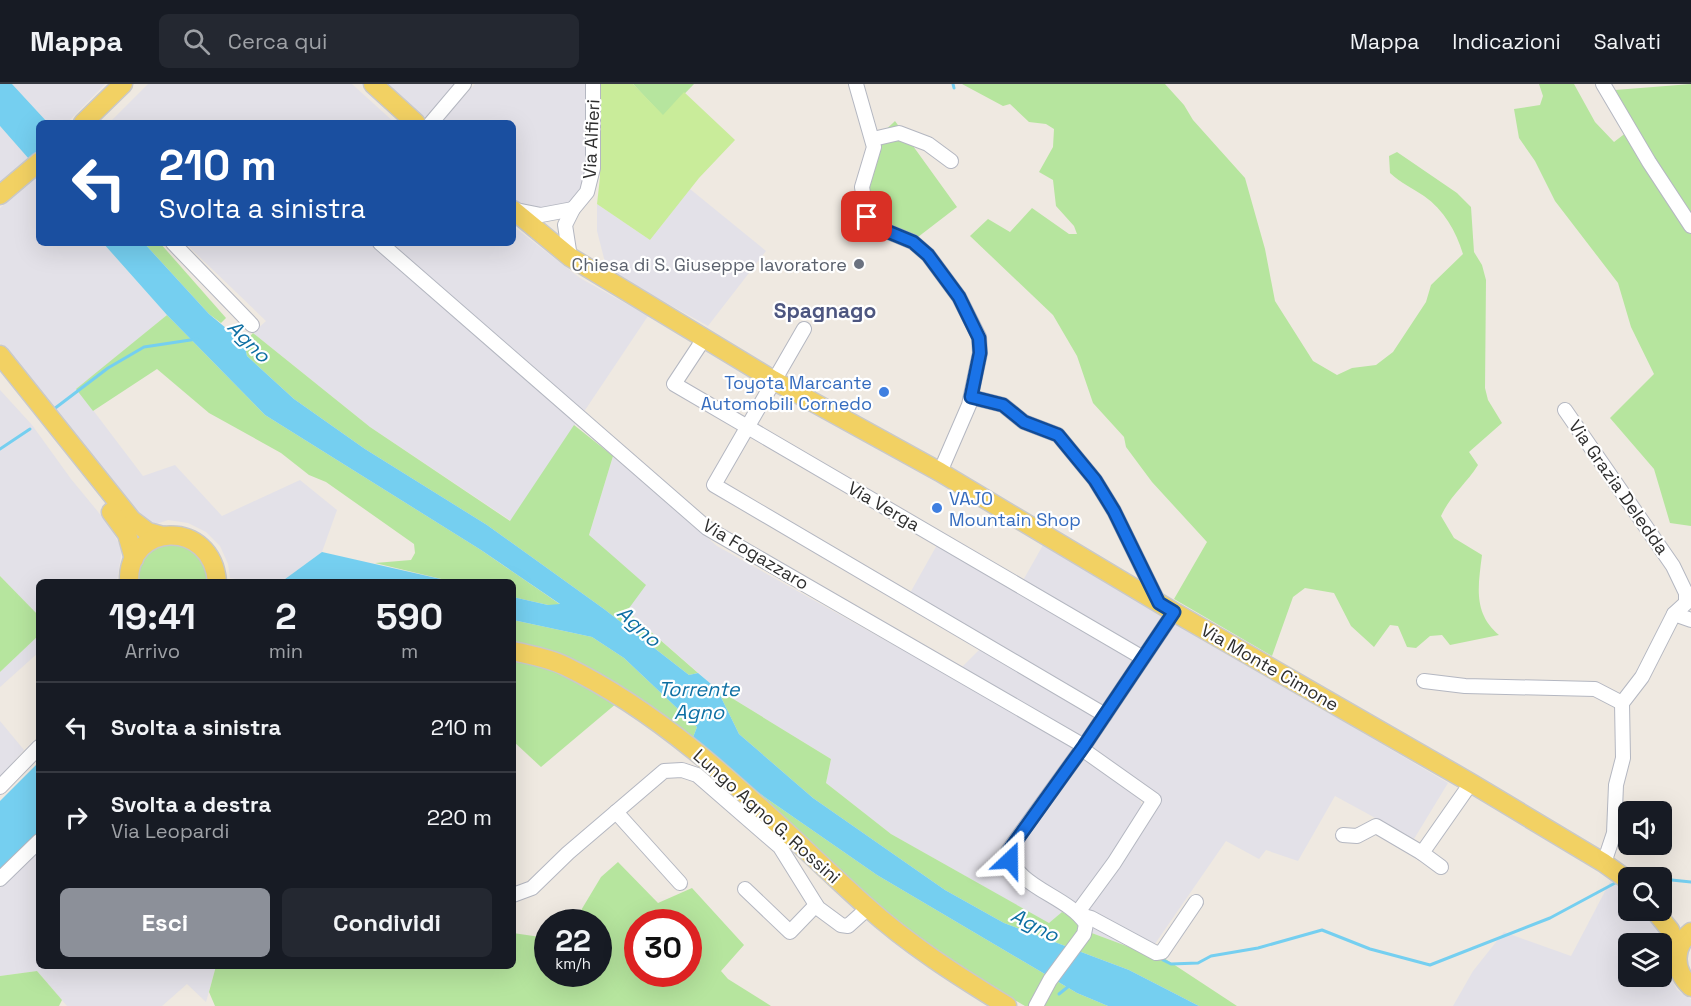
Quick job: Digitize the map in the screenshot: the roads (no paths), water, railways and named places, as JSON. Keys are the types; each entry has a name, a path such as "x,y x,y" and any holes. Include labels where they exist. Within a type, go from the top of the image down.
{"main road":[{"path":"86,120 123,84"},
{"path":"373,84 413,120"},
{"path":"0,195 36,164"},
{"name":"Via Monte Cimone","path":"516,212 570,257 773,380 940,472 1166,608 1471,783 1618,873"},
{"path":"0,355 132,520 148,532 163,536 175,535 196,542 205,549 220,578"},
{"path":"0,372 123,527 134,559"},
{"path":"130,579 134,559 141,548 163,536"},
{"name":"Lungo Agno G. Rossini","path":"516,652 563,665 613,692 655,722 692,749 868,908 931,957 1007,1006"},
{"path":"1672,913 1691,925"},
{"path":"1663,921 1670,930 1678,952 1679,971 1691,987"},
{"path":"1678,952 1682,942 1691,932"}],"street":[{"path":"434,120 464,84"},
{"name":"Via Alfieri","path":"565,225 573,209 587,192 593,168 593,84"},
{"path":"856,84 874,147 862,187 867,217 884,230 913,242 928,255 959,297 979,338 980,353 971,397 940,472"},
{"path":"1603,84 1649,162 1691,226"},
{"path":"873,139 899,133 928,144 951,161"},
{"path":"516,210 541,215 573,209"},
{"path":"543,236 548,214"},
{"path":"543,236 565,225 570,257"},
{"path":"176,246 252,325"},
{"name":"Via Fogazzaro","path":"383,246 707,528 1083,748 1154,800 1079,914"},
{"path":"747,426 804,329"},
{"name":"Via Verga","path":"705,337 674,384 1143,657"},
{"path":"971,397 1003,405 1024,422 1058,435 1095,480 1166,608 1143,657 1083,748 1008,852 1017,873 1079,914 1091,918 1156,953 1162,952 1196,902"},
{"name":"Via Grazia Deledda","path":"1565,410 1673,566 1686,593 1686,603 1674,614 1642,677 1622,703"},
{"name":"Via Fogazzaro","path":"747,426 714,485 1105,715"},
{"path":"1674,614 1691,620"},
{"path":"1424,681 1465,686 1595,689 1622,703 1623,758 1616,785 1614,833 1604,863"},
{"path":"0,787 36,750"},
{"path":"516,894 532,888 664,771 682,770 698,775 780,847 816,905 832,919 848,926 868,908"},
{"path":"1422,853 1471,783"},
{"path":"616,812 680,883"},
{"path":"1343,835 1357,836 1376,826 1441,867"},
{"path":"0,879 36,844"},
{"path":"745,889 790,932 816,905"},
{"path":"1036,1006 1050,980 1084,934 1086,924 1079,914"}],"water":[{"path":"0,84 12,84 45,120 36,120 36,153 29,159 0,126"},
{"name":"Torrente Agno","path":"106,246 147,246 209,314 244,343 247,356 294,399 365,449 487,525 604,609 689,675 698,673 717,689 739,734 813,798 945,890 1004,923 1129,970 1199,1006 1108,1006 1077,993 877,875 733,775 692,740 697,727 624,658 592,637 516,621 516,598 548,605 560,604 481,550 265,415 167,315"},
{"path":"322,552 441,579 285,579"},
{"path":"36,765 36,837 0,872 0,801"}],"waterway":[{"path":"953,84 954,88"},
{"path":"54,409 108,368 144,347 197,339"},
{"path":"0,449 30,429"},
{"path":"1672,880 1691,882"},
{"path":"1163,960 1171,964 1198,963 1211,956 1258,948 1322,930 1370,949 1430,965 1550,918 1617,882"},
{"path":"1059,994 1069,986"}],"place":[{"name":"Chiesa di S. Giuseppe lavoratore","path":"859,264"},
{"name":"Toyota Marcante Automobili Cornedo","path":"884,392"},
{"name":"VAJO Mountain Shop","path":"937,508"}],"district":[{"name":"Spagnago","path":"825,310"}],"water label":[{"name":"Agno","path":"249,341"},
{"name":"Agno","path":"639,626"},
{"name":"Agno","path":"1035,925"}]}
